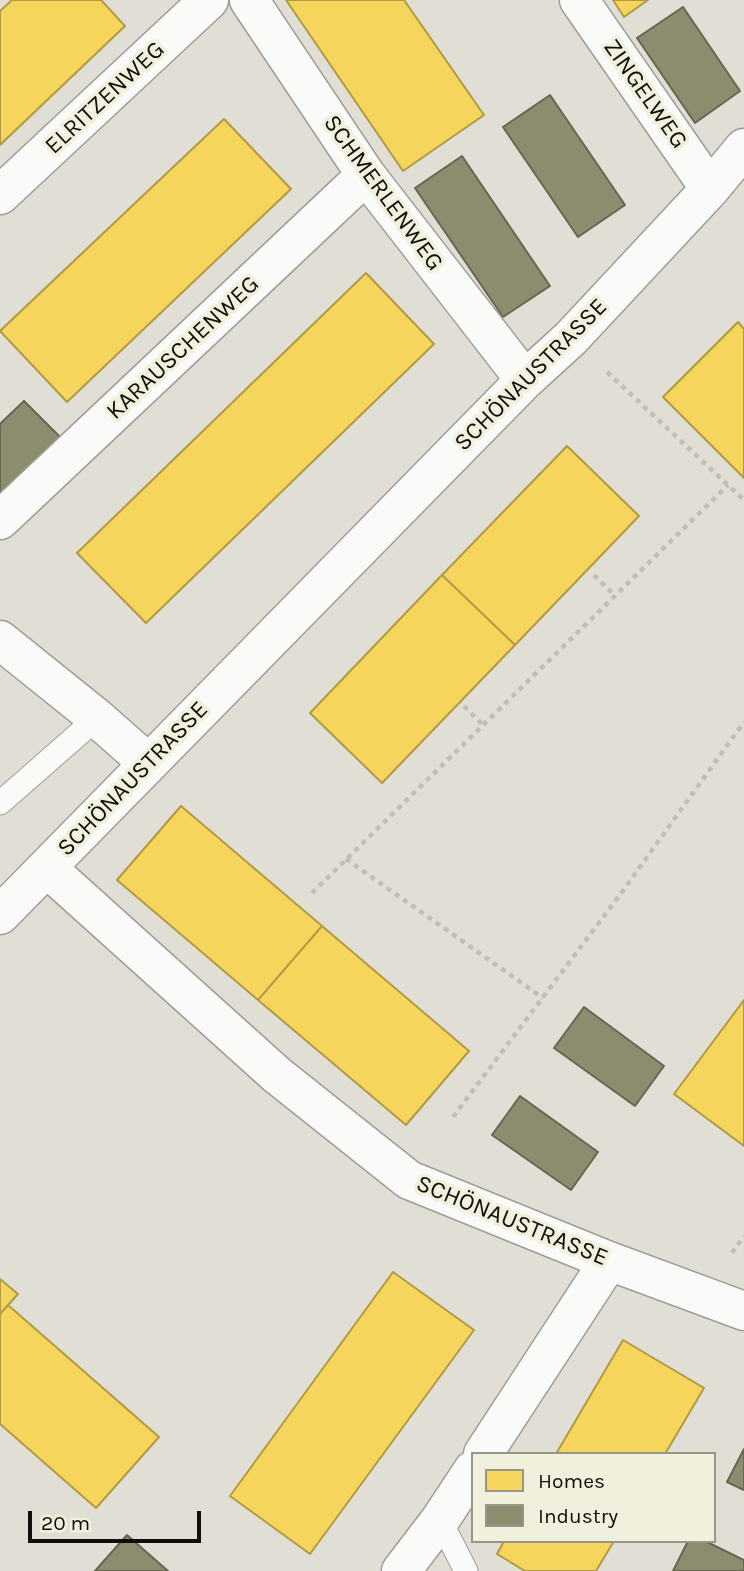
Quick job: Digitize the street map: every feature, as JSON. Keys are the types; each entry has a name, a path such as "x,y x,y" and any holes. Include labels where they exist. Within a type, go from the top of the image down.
{"street":[{"name":"ELRITZENWEG","path":"0,195 209,0"},
{"name":"SCHMERLENWEG","path":"249,0 366,175 525,380"},
{"name":"ZINGELWEG","path":"579,0 710,189"},
{"name":"SCHÖNAUSTRASSE","path":"744,148 710,189 571,338 525,380 47,868 277,1075 409,1180 610,1261 744,1311"},
{"name":"KARAUSCHENWEG","path":"0,520 366,175"},
{"path":"0,640 148,763"},
{"path":"0,915 47,868"},
{"path":"484,1452 610,1261"},
{"path":"401,1571 471,1473"}],"lane":[{"path":"0,803 97,718"},
{"path":"440,1520 466,1571"}],"path":[{"path":"571,338 744,500"},
{"path":"312,893 728,485"},
{"path":"594,575 615,596"},
{"path":"464,706 483,724"},
{"path":"453,1117 744,722"},
{"path":"346,859 543,998"}],"building: Homes":[{"path":"12,0 101,0 125,26 0,145 0,11"},
{"path":"286,0 404,0 484,115 403,171"},
{"path":"613,0 648,0 624,17"},
{"path":"224,119 291,189 67,402 0,331"},
{"path":"366,273 434,344 146,623 77,553"},
{"path":"738,322 744,329 744,478 663,397"},
{"path":"567,446 639,516 515,645 442,575"},
{"path":"442,575 515,645 382,783 310,713"},
{"path":"181,806 322,926 258,1000 117,880"},
{"path":"322,926 469,1051 406,1125 258,1000"},
{"path":"744,1000 744,1146 674,1094"},
{"path":"393,1272 474,1330 310,1554 230,1496"},
{"path":"0,1279 18,1294 0,1314"},
{"path":"8,1305 159,1437 96,1508 0,1424 0,1314"},
{"path":"623,1340 704,1388 666,1452 557,1452"},
{"path":"503,1543 613,1543 596,1571 525,1571 497,1554"}],"building: Industry":[{"path":"683,7 740,91 695,123 637,38"},
{"path":"550,95 625,205 578,237 503,127"},
{"path":"462,156 550,286 503,317 415,188"},
{"path":"24,401 62,439 0,500 0,424"},
{"path":"584,1007 664,1066 635,1106 554,1048"},
{"path":"520,1096 598,1152 571,1190 492,1135"},
{"path":"744,1449 744,1490 727,1482"},
{"path":"127,1535 168,1571 95,1571"},
{"path":"687,1543 709,1543 744,1560 744,1571 673,1571"}]}
